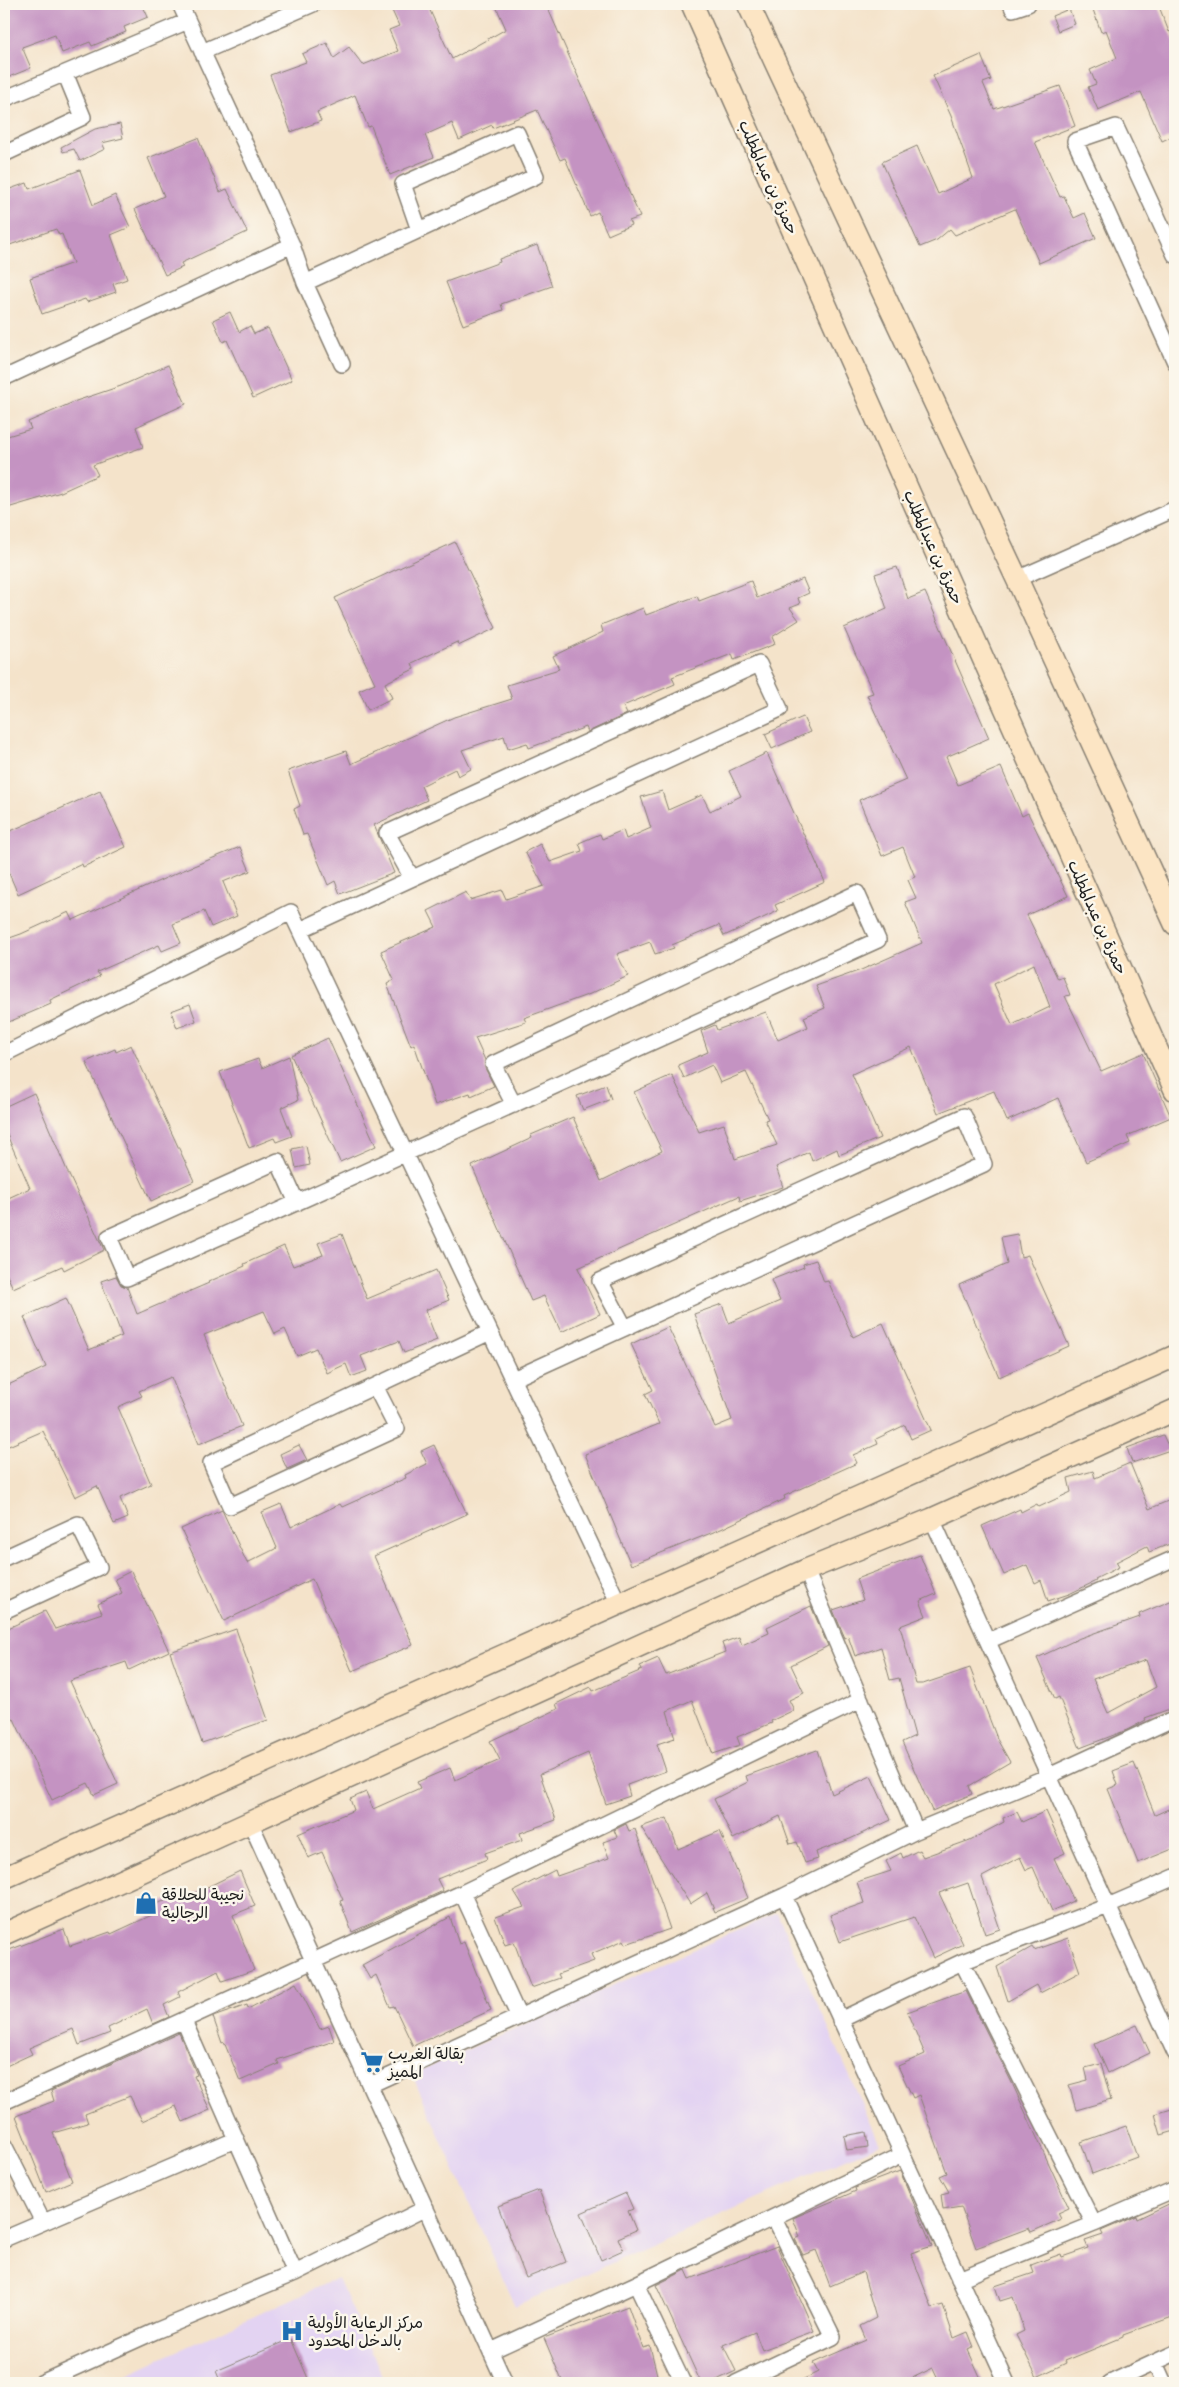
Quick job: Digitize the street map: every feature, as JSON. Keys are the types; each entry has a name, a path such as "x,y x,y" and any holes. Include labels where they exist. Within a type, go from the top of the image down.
{"street":[{"path":"180,4 292,245 305,283 342,364"},
{"path":"202,52 313,4"},
{"name":"حمزة بن عبدالمطلب","path":"692,4 1175,1090"},
{"path":"748,4 1017,579 1175,924"},
{"path":"1011,4 1013,9 1028,4"},
{"path":"4,99 188,21"},
{"path":"4,154 83,118 65,73"},
{"path":"1175,255 1116,127 1075,141 1175,362"},
{"path":"305,283 536,176 517,133 403,184 419,230"},
{"path":"4,378 292,245"},
{"path":"1017,579 1175,509"},
{"path":"300,930 780,710 759,664 388,833 412,878"},
{"path":"297,1203 278,1161 109,1237 127,1278 297,1203 514,1106 878,940 857,893 493,1064 514,1106"},
{"path":"4,1054 291,912 619,1604"},
{"path":"513,1379 625,1328 984,1164 964,1116 600,1281 625,1328"},
{"path":"375,1386 397,1429 230,1506 211,1463 490,1332"},
{"path":"4,1878 1175,1356"},
{"path":"4,1934 251,1824 806,1570 932,1519 1175,1410"},
{"path":"932,1519 1175,2053"},
{"path":"4,1558 78,1524 99,1567 4,1611"},
{"path":"988,1641 1175,1558"},
{"path":"806,1570 916,1830"},
{"path":"4,2102 462,1893 861,1700"},
{"path":"370,2085 784,1896 916,1830 1049,1776 1175,1718"},
{"path":"251,1824 505,2383"},
{"path":"840,2020 962,1962 1108,1906 1175,1877"},
{"path":"462,1893 519,2017"},
{"path":"784,1896 1007,2383"},
{"path":"962,1962 1094,2224"},
{"path":"184,2021 295,2273"},
{"path":"4,2239 235,2140"},
{"path":"4,2145 43,2222"},
{"path":"491,2352 902,2155"},
{"path":"959,2279 1175,2189"},
{"path":"41,2383 158,2330 295,2273 426,2208"},
{"path":"736,2383 833,2337 774,2218"},
{"path":"636,2284 683,2383"},
{"path":"1110,2383 1175,2353"},
{"path":"1155,2363 1164,2383"}],"shaded area":[{"path":"777,1913 880,2144 515,2306 412,2074"},
{"name":"مركز الرعاية الأولية بالدخل المحدود","path":"338,2278 386,2383 107,2383"}],"building":[{"path":"4,4 142,4 148,17 124,27 126,32 92,46 90,42 62,53 55,35 22,47 31,68 4,79"},
{"path":"389,4 427,4 452,59 506,29 495,4 546,4 640,217 629,221 631,225 608,235 598,212 590,216 565,158 560,160 537,110 493,128 492,125 459,140 452,123 425,135 434,157 390,175 371,126 368,127 355,95 317,112 321,121 291,132 270,75 306,62 302,54 327,43 334,58 349,47 363,65 398,51 389,30 399,26"},
{"path":"1091,4 1158,4 1175,43 1175,135 1162,141 1141,92 1098,110 1088,87 1096,84 1090,70 1117,58 1106,30 1101,32"},
{"path":"1069,9 1075,24 1058,31 1052,16"},
{"path":"981,55 991,80 983,83 994,109 1060,86 1075,126 1035,142 1060,197 1064,196 1074,218 1085,213 1096,238 1039,263 1015,209 955,235 950,229 937,240 920,247 882,162 917,146 938,194 973,178 951,116 933,76"},
{"path":"120,124 123,138 102,143 105,149 80,161 74,149 63,152 61,147 95,129"},
{"path":"198,138 220,192 227,189 247,232 181,263 183,267 165,275 135,209 164,196 148,158"},
{"path":"80,170 93,205 115,195 130,227 111,235 127,279 113,284 116,292 87,302 85,299 42,314 30,278 73,263 62,234 59,235 56,229 4,247 4,191 27,183 29,189"},
{"path":"537,245 552,286 501,304 503,310 463,325 446,282 500,262 499,259"},
{"path":"230,312 239,332 250,326 254,334 268,328 292,380 253,398 227,340 223,342 213,320"},
{"path":"168,365 186,404 136,427 143,447 93,465 98,475 61,492 4,509 4,437 31,429 28,422 76,401 121,386"},
{"path":"455,542 496,628 458,646 457,642 412,663 414,669 385,683 392,698 368,710 359,690 375,683 335,598"},
{"path":"897,567 908,599 925,592 989,738 946,757 958,785 1001,767 1022,816 1028,813 1068,896 1027,915 1058,979 1063,977 1070,995 1065,996 1101,1071 1143,1053 1171,1117 1127,1136 1130,1143 1086,1162 1058,1098 1007,1121 994,1091 938,1113 911,1047 852,1074 880,1138 839,1155 837,1149 812,1161 809,1152 776,1167 783,1187 740,1201 739,1196 578,1268 600,1314 561,1332 544,1296 531,1301 472,1166 532,1138 531,1135 573,1117 601,1181 662,1151 634,1092 672,1075 699,1132 724,1124 735,1159 777,1145 765,1120 768,1119 746,1072 720,1083 712,1065 684,1078 678,1065 708,1052 701,1031 715,1025 717,1030 766,1012 778,1040 808,1027 804,1017 825,1008 816,986 861,970 922,943 905,902 916,898 908,880 915,877 903,847 882,856 859,800 906,780 867,695 873,693 844,628 887,609 875,574","holes":["1034,964 1050,1007 1012,1025 994,984"]},
{"path":"803,579 809,593 798,598 800,604 790,608 799,620 772,637 775,644 734,660 732,654 672,677 675,684 623,706 627,714 588,732 586,727 529,748 527,743 508,749 504,736 462,750 471,769 458,776 455,769 421,786 427,800 374,825 394,873 340,894 335,881 328,885 307,834 303,835 294,809 300,806 288,771 346,751 351,764 454,717 512,699 507,685 559,669 553,656 603,632 601,625 643,608 646,615 697,596 699,601 751,581 757,598"},
{"path":"803,717 810,732 772,749 765,734"},
{"path":"767,753 825,882 775,905 778,911 724,936 719,925 672,945 674,948 655,954 650,942 617,954 628,976 590,994 524,1018 526,1022 475,1038 485,1060 485,1068 494,1086 471,1096 470,1093 435,1105 414,1044 411,1046 387,984 394,980 381,951 436,927 428,911 466,892 470,900 502,890 506,899 544,886 525,852 540,844 550,862 582,851 579,843 600,834 602,839 623,830 626,839 651,828 641,797 662,791 668,810 702,795 710,811 741,796 729,771"},
{"path":"100,791 126,847 83,867 82,864 18,894 4,862 4,834"},
{"path":"240,847 250,871 223,882 237,916 211,927 204,911 173,924 181,943 162,951 159,945 97,972 100,976 50,1000 51,1004 4,1024 4,940 69,912 73,920 179,872"},
{"path":"190,1004 196,1021 177,1028 171,1011"},
{"path":"328,1038 376,1146 340,1162 291,1055"},
{"path":"131,1045 194,1181 151,1201 86,1062 115,1049 116,1052"},
{"path":"289,1056 298,1100 281,1108 292,1136 276,1142 274,1138 249,1148 220,1072 258,1059 262,1068"},
{"path":"606,1085 611,1099 583,1110 577,1096"},
{"path":"34,1093 104,1250 64,1270 62,1266 13,1288 4,1269 4,1200 30,1188 4,1128 4,1107"},
{"path":"306,1146 310,1165 296,1168 292,1149"},
{"path":"342,1234 367,1299 436,1270 449,1300 425,1310 437,1340 404,1353 399,1341 361,1356 367,1371 351,1377 346,1364 327,1373 316,1348 297,1356 285,1329 275,1334 264,1311 204,1335 242,1426 199,1444 171,1377 139,1391 142,1396 118,1407 151,1484 120,1498 128,1518 114,1524 97,1486 75,1497 43,1431 4,1448 4,1387 46,1367 24,1317 66,1298 89,1350 122,1336 101,1281 116,1276 121,1285 127,1287 137,1314 209,1283 245,1266 244,1264 284,1246 293,1266 323,1255 318,1243"},
{"path":"1017,1234 1021,1257 1028,1255 1069,1346 999,1377 959,1285 1007,1264 1001,1237"},
{"path":"816,1260 824,1282 828,1281 853,1337 883,1323 931,1430 911,1439 905,1425 876,1439 878,1444 853,1455 857,1463 784,1496 785,1499 721,1529 631,1565 585,1454 659,1424 645,1394 653,1390 631,1344 668,1327 715,1427 732,1420 694,1314 722,1304 729,1323 780,1301 771,1280 804,1267 803,1264"},
{"path":"1163,1435 1170,1450 1132,1463 1127,1448"},
{"path":"299,1445 307,1460 287,1469 280,1454"},
{"path":"434,1445 467,1514 374,1556 413,1645 352,1671 312,1579 224,1621 181,1529 222,1510 247,1563 277,1548 262,1512 281,1504 291,1527 340,1504 342,1507 406,1478 405,1475 427,1464 421,1451"},
{"path":"1130,1463 1149,1509 1175,1498 1175,1542 1149,1552 1147,1546 1116,1562 1119,1567 1095,1579 1096,1581 1069,1594 1048,1601 1041,1580 1035,1583 1027,1565 1004,1575 982,1526 1020,1509 1021,1512 1037,1504 1039,1507 1071,1492 1068,1478 1093,1471 1095,1478"},
{"path":"920,1555 936,1594 920,1601 926,1616 900,1626 916,1684 923,1684 970,1668 998,1741 1010,1762 969,1786 972,1794 932,1811 902,1742 915,1736 899,1678 890,1680 881,1647 855,1656 848,1636 845,1638 833,1610 863,1600 856,1579"},
{"path":"131,1571 169,1651 129,1670 126,1662 70,1681 118,1784 94,1795 88,1783 52,1800 14,1719 4,1723 4,1630 45,1611 55,1629 102,1613 98,1604 122,1593 115,1579"},
{"path":"1175,1599 1175,1707 1145,1718 1146,1720 1127,1730 1080,1748 1059,1697 1055,1699 1037,1658 1080,1638 1140,1617 1139,1614","holes":["1146,1660 1156,1687 1108,1713 1093,1679"]},
{"path":"811,1606 828,1646 791,1665 804,1693 789,1700 794,1710 771,1721 772,1723 737,1737 740,1745 713,1754 692,1700 667,1711 675,1738 657,1744 666,1771 627,1785 630,1796 606,1804 588,1753 540,1774 556,1820 520,1833 522,1840 485,1853 487,1859 437,1879 443,1891 352,1932 340,1901 343,1900 322,1852 308,1858 298,1834 354,1810 350,1799 366,1792 373,1809 420,1788 417,1782 450,1768 455,1780 500,1760 490,1741 558,1709 556,1704 591,1687 593,1691 642,1670 640,1666 658,1658 666,1675 725,1652 722,1643 739,1637 742,1645 769,1633 767,1627"},
{"path":"236,1629 268,1720 202,1743 170,1652"},
{"path":"817,1750 832,1794 871,1776 891,1820 816,1852 818,1859 805,1863 797,1842 790,1844 780,1816 733,1839 714,1799 748,1782 746,1776"},
{"path":"1134,1763 1155,1815 1175,1806 1175,1848 1138,1863 1108,1789 1118,1785 1113,1771"},
{"path":"1046,1811 1065,1853 1054,1858 1074,1901 1052,1911 1033,1867 1026,1870 1020,1857 982,1877 1000,1929 985,1934 968,1883 939,1893 963,1944 933,1958 914,1917 840,1942 830,1915 864,1903 857,1882 891,1871 886,1861 901,1853 903,1858 919,1850 923,1857 970,1840 1004,1822 1003,1818 1017,1812 1022,1822"},
{"path":"667,1818 678,1849 720,1831 748,1898 715,1912 707,1893 690,1904 641,1827"},
{"path":"626,1824 629,1831 635,1829 670,1929 626,1944 624,1940 591,1954 594,1961 558,1974 560,1978 531,1988 514,1942 505,1945 495,1917 524,1907 514,1891 555,1870 557,1876 609,1858 603,1842 617,1837 614,1830"},
{"path":"240,1871 255,1906 233,1915 254,1970 222,1981 218,1971 178,1992 180,1997 164,2005 169,2017 153,2024 147,2009 108,2028 110,2033 79,2045 73,2029 29,2048 32,2054 4,2067 4,1952 64,1929 70,1946 110,1932 111,1934 152,1915 149,1906 177,1897 179,1901"},
{"path":"450,1917 459,1944 464,1942 491,2010 413,2046 394,2006 390,2007 376,1975 370,1979 362,1965"},
{"path":"1068,1938 1080,1972 1040,1993 1036,1985 1008,2001 997,1967 1032,1947 1034,1950"},
{"path":"296,1983 320,2029 329,2026 334,2041 277,2060 279,2064 240,2081 224,2042 222,2043 213,2017 247,2005 248,2009"},
{"path":"966,1991 1012,2083 1069,2208 1058,2213 1061,2219 1031,2232 1029,2228 976,2248 961,2207 943,2210 941,2194 949,2192 940,2176 947,2173 919,2095 913,2098 898,2066 925,2054 907,2012"},
{"path":"1137,2025 1150,2053 1108,2073 1095,2044"},
{"path":"179,2033 197,2075 194,2076 210,2110 183,2122 176,2106 142,2121 130,2096 85,2114 88,2123 53,2133 72,2181 46,2192 16,2116 54,2101 51,2091"},
{"path":"1101,2064 1111,2100 1076,2110 1069,2085 1088,2080 1085,2068"},
{"path":"1175,2108 1175,2131 1161,2135 1155,2114"},
{"path":"1126,2126 1137,2157 1092,2174 1081,2142"},
{"path":"866,2132 868,2147 847,2150 844,2136"},
{"path":"900,2171 932,2246 911,2253 932,2308 943,2305 954,2338 968,2332 974,2347 968,2350 983,2383 940,2383 933,2368 902,2383 796,2383 818,2372 813,2363 866,2340 860,2326 876,2318 863,2272 830,2286 816,2250 803,2255 795,2239 800,2237 793,2218 856,2191 855,2188"},
{"path":"539,2190 566,2262 526,2278 498,2206"},
{"path":"626,2193 633,2209 628,2211 636,2230 618,2238 623,2250 601,2260 581,2213"},
{"path":"1175,2201 1175,2316 1123,2335 1123,2337 1065,2361 1066,2363 1037,2377 1016,2335 1024,2331 1013,2297 1000,2301 995,2286 1034,2273 1031,2265 1061,2254 1062,2257 1088,2248 1085,2241 1103,2235 1101,2231 1136,2216 1137,2219"},
{"path":"777,2246 814,2331 762,2350 755,2332 723,2345 736,2371 710,2383 701,2383 656,2285 686,2270 690,2279"},
{"path":"628,2306 643,2348 650,2346 659,2383 563,2383 544,2338"},
{"path":"291,2339 310,2383 221,2383 216,2371"}],"place":[{"name":"نجيبة للحلاقة الرجالية","path":"146,1903"},
{"name":"بقالة الغريب المميز","path":"372,2062"},
{"name":"مركز الرعاية الأولية بالدخل المحدود","path":"292,2331"}]}
